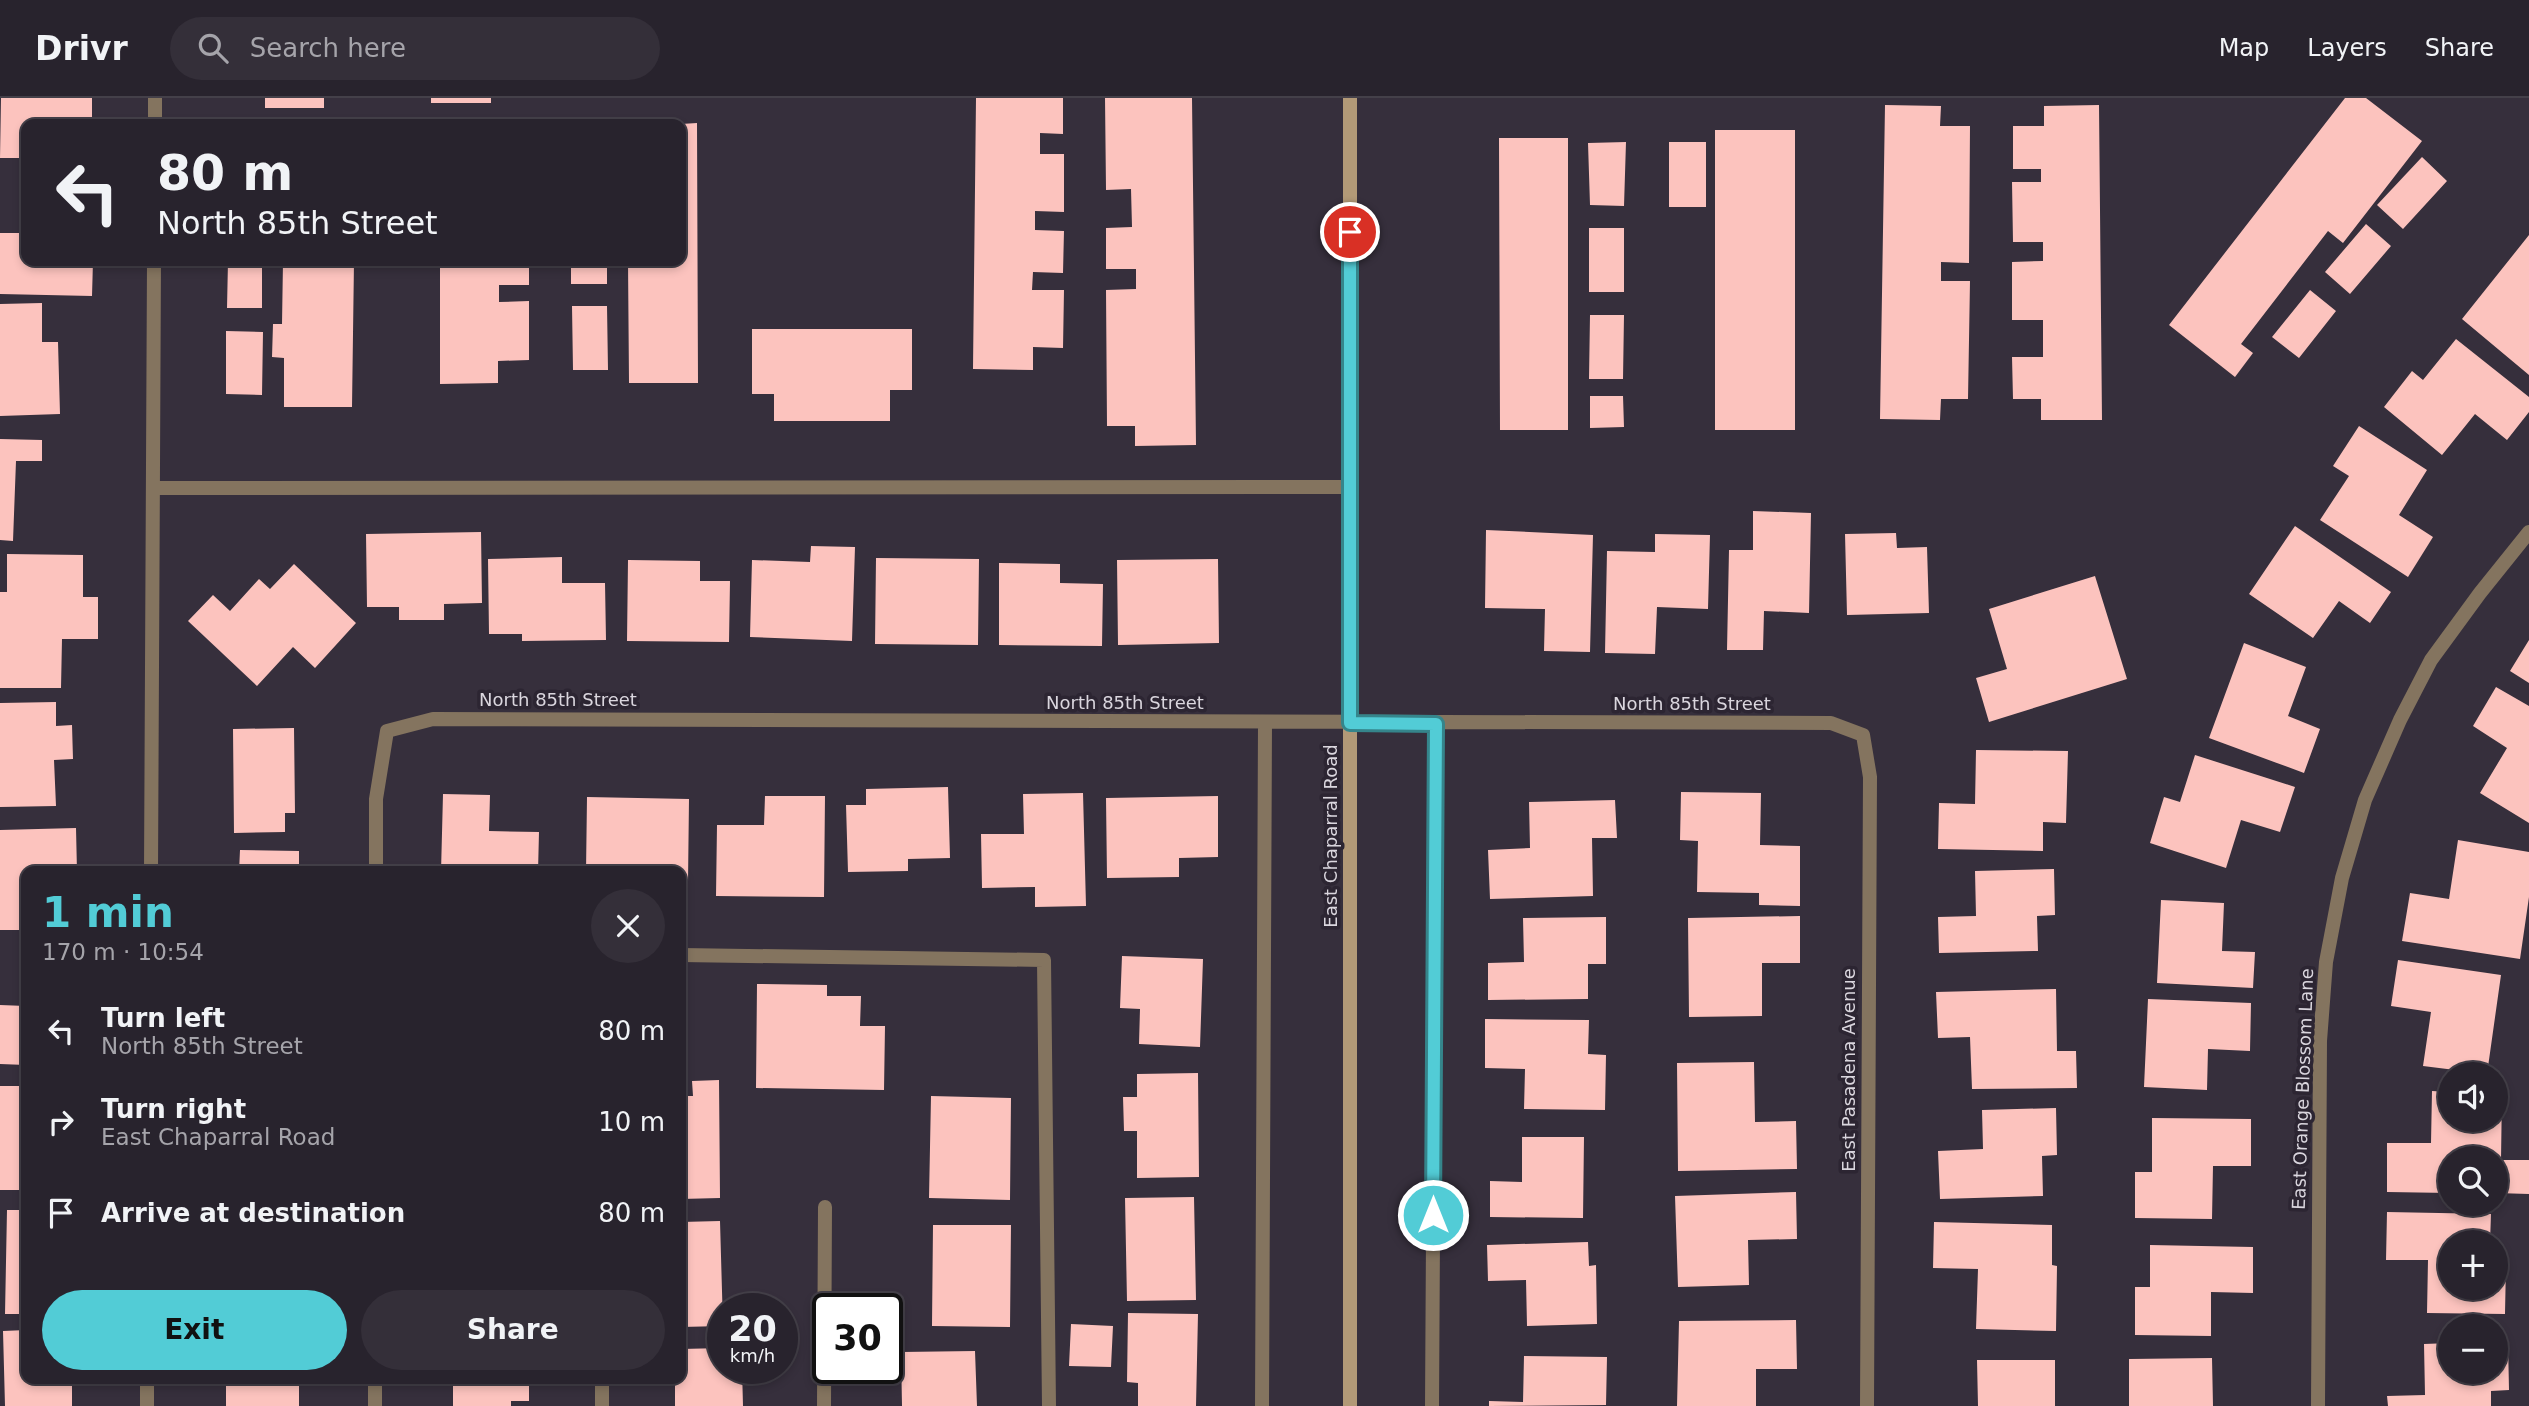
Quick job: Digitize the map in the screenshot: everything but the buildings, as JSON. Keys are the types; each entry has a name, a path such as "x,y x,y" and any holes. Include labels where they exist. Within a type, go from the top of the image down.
{"main road":[{"name":"East Chaparral Road","path":"1350,98 1350,1406"}],"street":[{"path":"155,98 155,119"},
{"path":"150,866 155,266"},
{"path":"153,488 1351,487"},
{"name":"East Orange Blossom Lane","path":"2318,1406 2320,1041 2326,962 2342,878 2365,800 2400,720 2431,660 2529,532"},
{"name":"North 85th Street","path":"376,866 376,799 387,731 433,719 1436,724 1831,723 1863,734"},
{"path":"1262,1406 1265,723"},
{"path":"1432,1406 1436,724"},
{"name":"East Pasadena Avenue","path":"1863,734 1870,777 1867,1406"},
{"path":"686,955 1044,960 1049,1406"},
{"path":"824,1406 825,1208"},
{"path":"147,1384 147,1406"},
{"path":"374,1384 374,1406"},
{"path":"602,1384 602,1406"}],"route":[{"path":"1350,232 1350,723 1436,724 1433,1215"}]}
